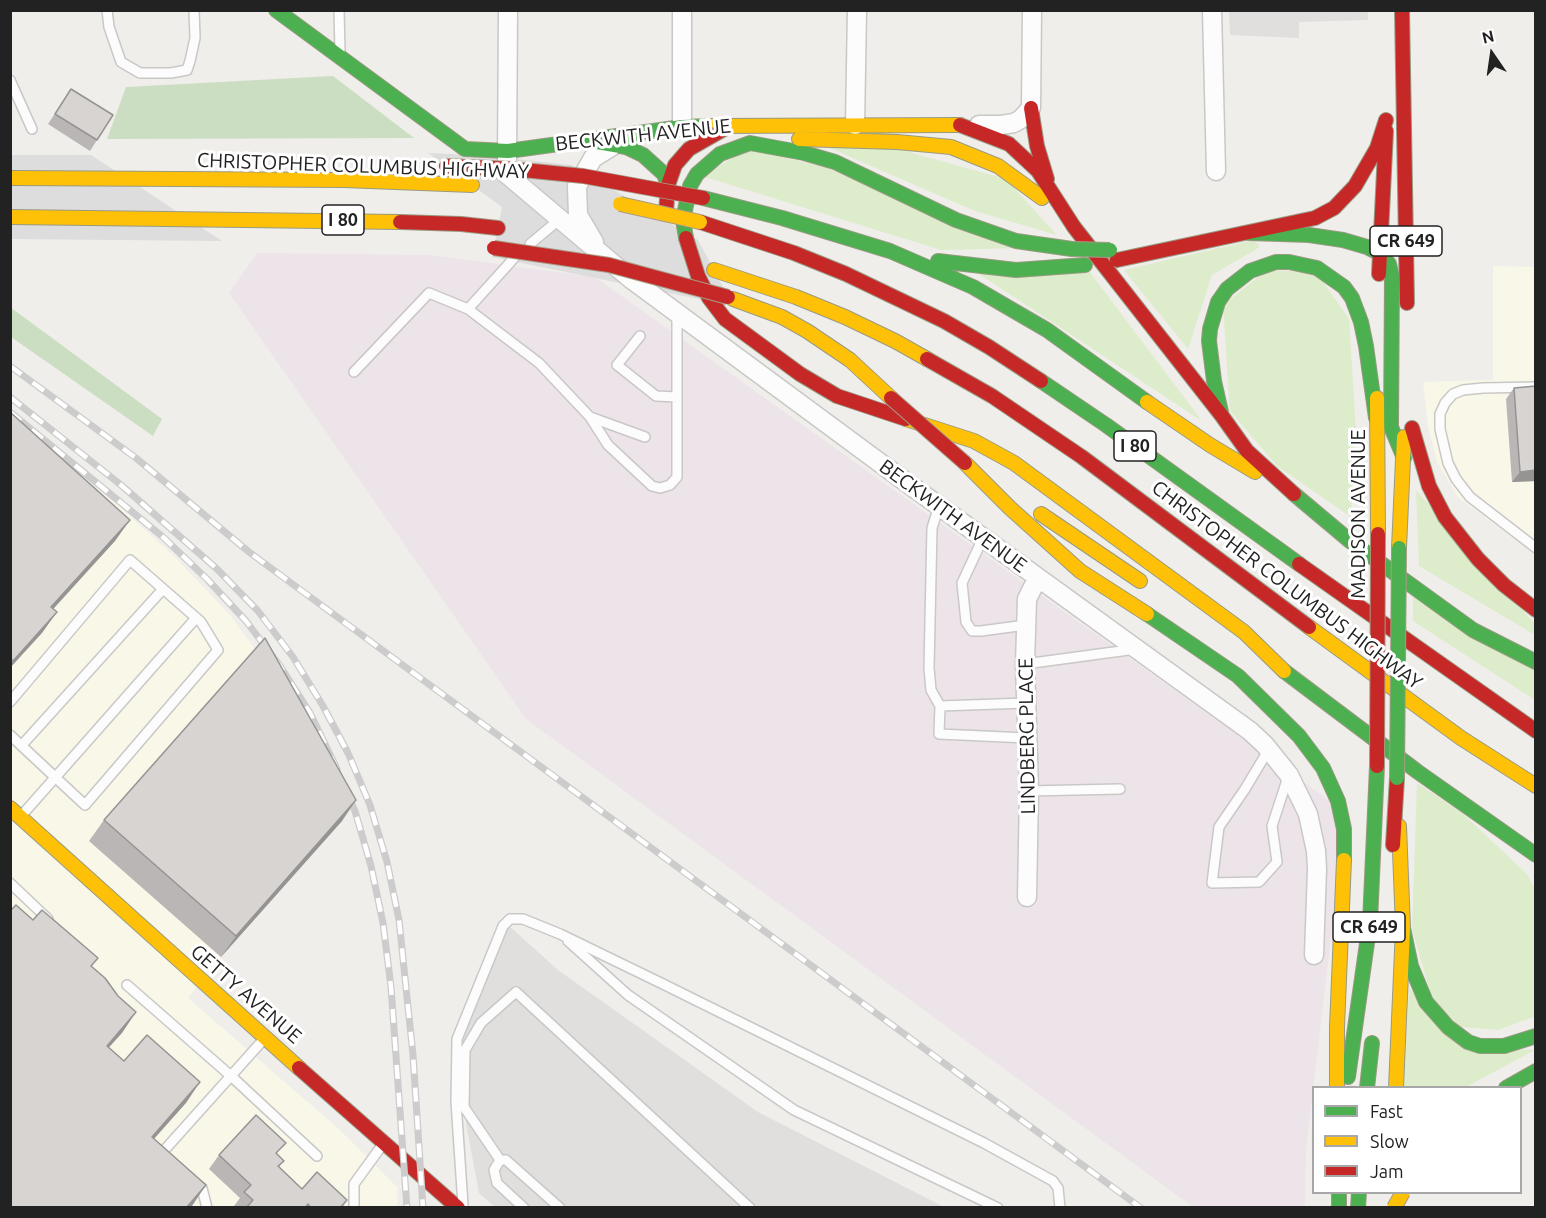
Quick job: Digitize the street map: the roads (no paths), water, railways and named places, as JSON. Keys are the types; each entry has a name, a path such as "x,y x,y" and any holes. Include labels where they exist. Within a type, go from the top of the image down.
{"main road":[{"name":"BECKWITH AVENUE","path":"276,10 465,149 508,151 682,127 960,125"},
{"name":"CR 649","path":"1389,92 1400,10"},
{"name":"CR 649","path":"1400,10 1407,317"},
{"path":"1031,108 1037,146 1049,186"},
{"name":"MADISON AVENUE","path":"1249,233 1315,218 1334,208 1363,175 1377,148 1387,115 1379,252 1376,418 1377,766 1370,922 1347,1086"},
{"path":"668,226 666,207 668,185 675,165 689,149 719,131 736,125"},
{"path":"960,125 1009,144 1028,160 1049,186 1074,227 1246,451 1350,541 1473,630 1536,662"},
{"path":"1074,227 1046,201 1011,175 982,158 951,147 897,142 789,139 750,143 720,154 697,174 690,186 683,220 688,249 702,286 716,308 737,330 800,374 837,396 974,441 1014,463 1244,632 1280,668 1536,855"},
{"path":"585,140 626,147 650,159 664,174 668,185"},
{"path":"750,143 804,153 835,162 956,220 1016,241 1113,255"},
{"path":"441,166 513,169 583,176 703,198 782,218 890,251 963,265 1016,270 1085,265 1113,255 1249,233 1309,235 1343,240 1367,247 1379,252 1389,264 1392,277 1391,427 1404,458"},
{"path":"344,180 396,168"},
{"name":"CHRISTOPHER COLUMBUS HIGHWAY","path":"10,178 344,180 477,185"},
{"name":"CHRISTOPHER COLUMBUS HIGHWAY","path":"503,180 555,194 590,199"},
{"name":"CHRISTOPHER COLUMBUS HIGHWAY","path":"610,202 700,222 794,253 846,274 935,316 989,347 1106,425 1474,690 1536,731"},
{"name":"I 80","path":"10,217 422,222 520,229 607,249"},
{"path":"188,218 365,235"},
{"path":"488,247 609,265 651,275 728,297 764,310 807,331 850,360 965,463 1080,571 1238,675 1299,736 1323,768 1338,801 1345,846 1337,1027 1337,1086"},
{"path":"890,251 973,287 1010,307 1047,330 1210,445 1295,495"},
{"path":"1222,417 1214,381 1209,341 1218,302 1227,290 1250,271 1276,262 1288,262 1317,268 1333,278 1352,298 1366,346 1376,418"},
{"name":"CHRISTOPHER COLUMBUS HIGHWAY","path":"737,330 717,319 694,299 687,289 678,266 714,270 796,297 845,317 895,341 992,396 1118,484 1461,738 1536,786"},
{"name":"MADISON AVENUE","path":"1388,894 1397,778 1399,548 1407,411 1424,473 1445,517 1478,559 1504,585 1536,610"},
{"path":"965,463 1149,586"},
{"path":"1236,645 1280,668"},
{"path":"1396,1086 1403,928 1397,778"},
{"name":"GETTY AVENUE","path":"16,812 458,1208"},
{"path":"1520,845 1536,870"},
{"path":"1403,928 1411,966 1426,1002 1448,1027 1468,1042 1480,1046 1504,1046 1536,1036"},
{"path":"1367,1086 1373,1030"},
{"path":"1510,1086 1536,1071"},
{"path":"1395,1208 1402,1194"}],"street":[{"path":"503,180 508,151 508,10"},
{"path":"682,10 682,127"},
{"path":"855,125 857,10"},
{"path":"1031,108 1032,10"},
{"path":"1212,10 1216,171"},
{"name":"BECKWITH AVENUE","path":"960,125 1014,123 1031,108"},
{"path":"607,249 578,214 577,186 593,158 615,145"},
{"name":"BECKWITH AVENUE","path":"465,149 503,180 607,249 677,313 982,538 1250,731 1269,749 1289,775 1308,814 1316,851 1317,869 1314,955"},
{"name":"LINDBERG PLACE","path":"1027,897 1029,791 1025,664 1027,598 1040,580"}],"lane":[{"path":"107,10 109,27 122,62 140,73 171,74 187,70 195,38 194,10"},
{"path":"339,10 340,57"},
{"path":"10,80 32,129"},
{"path":"468,309 515,256 560,219"},
{"path":"354,372 429,293 468,309 539,363 590,417 608,445 652,486 660,488 670,485 676,477 677,313"},
{"path":"640,336 617,365 656,396 677,397"},
{"path":"1536,387 1463,390 1445,402 1440,414 1440,429 1448,463 1456,479 1470,497 1485,511 1536,548"},
{"path":"590,417 645,437"},
{"path":"939,506 932,528 929,668 931,690 940,706 939,734 1027,738"},
{"path":"982,538 962,583 966,622 972,631 1026,625"},
{"path":"10,702 130,560 196,618 218,650 85,806 10,735"},
{"path":"22,745 163,589"},
{"path":"16,812 57,778 196,618"},
{"path":"1025,664 1137,649"},
{"path":"940,706 1026,703"},
{"path":"1269,749 1219,827 1212,883 1259,882 1277,862 1272,826 1289,775"},
{"path":"1029,791 1120,789"},
{"path":"10,883 57,928"},
{"path":"463,1208 456,1102 457,1039 503,926 510,920 523,919 560,934 1004,1154 1053,1181 1058,1188 1060,1208"},
{"path":"560,934 628,995 794,1110 998,1208"},
{"path":"127,985 231,1076 317,1156"},
{"path":"500,1160 464,1107 465,1050 481,1023 516,992 750,1208"},
{"path":"169,1162 160,1155 266,1038"},
{"path":"354,1208 354,1184 384,1142"},
{"path":"500,1160 494,1170 497,1183 525,1208"},
{"path":"500,1160 506,1160 560,1208"},
{"path":"185,1175 202,1188 207,1208"}],"railway":[{"path":"10,366 136,458 249,552 1141,1208"},
{"path":"10,397 121,485 217,569 258,611 293,657 348,753 370,805 387,862 399,920 413,1055 423,1208"},
{"path":"10,412 163,537 246,621 280,666 310,713 337,769"},
{"path":"346,791 355,811 371,866 383,923 391,987 407,1208"}]}
